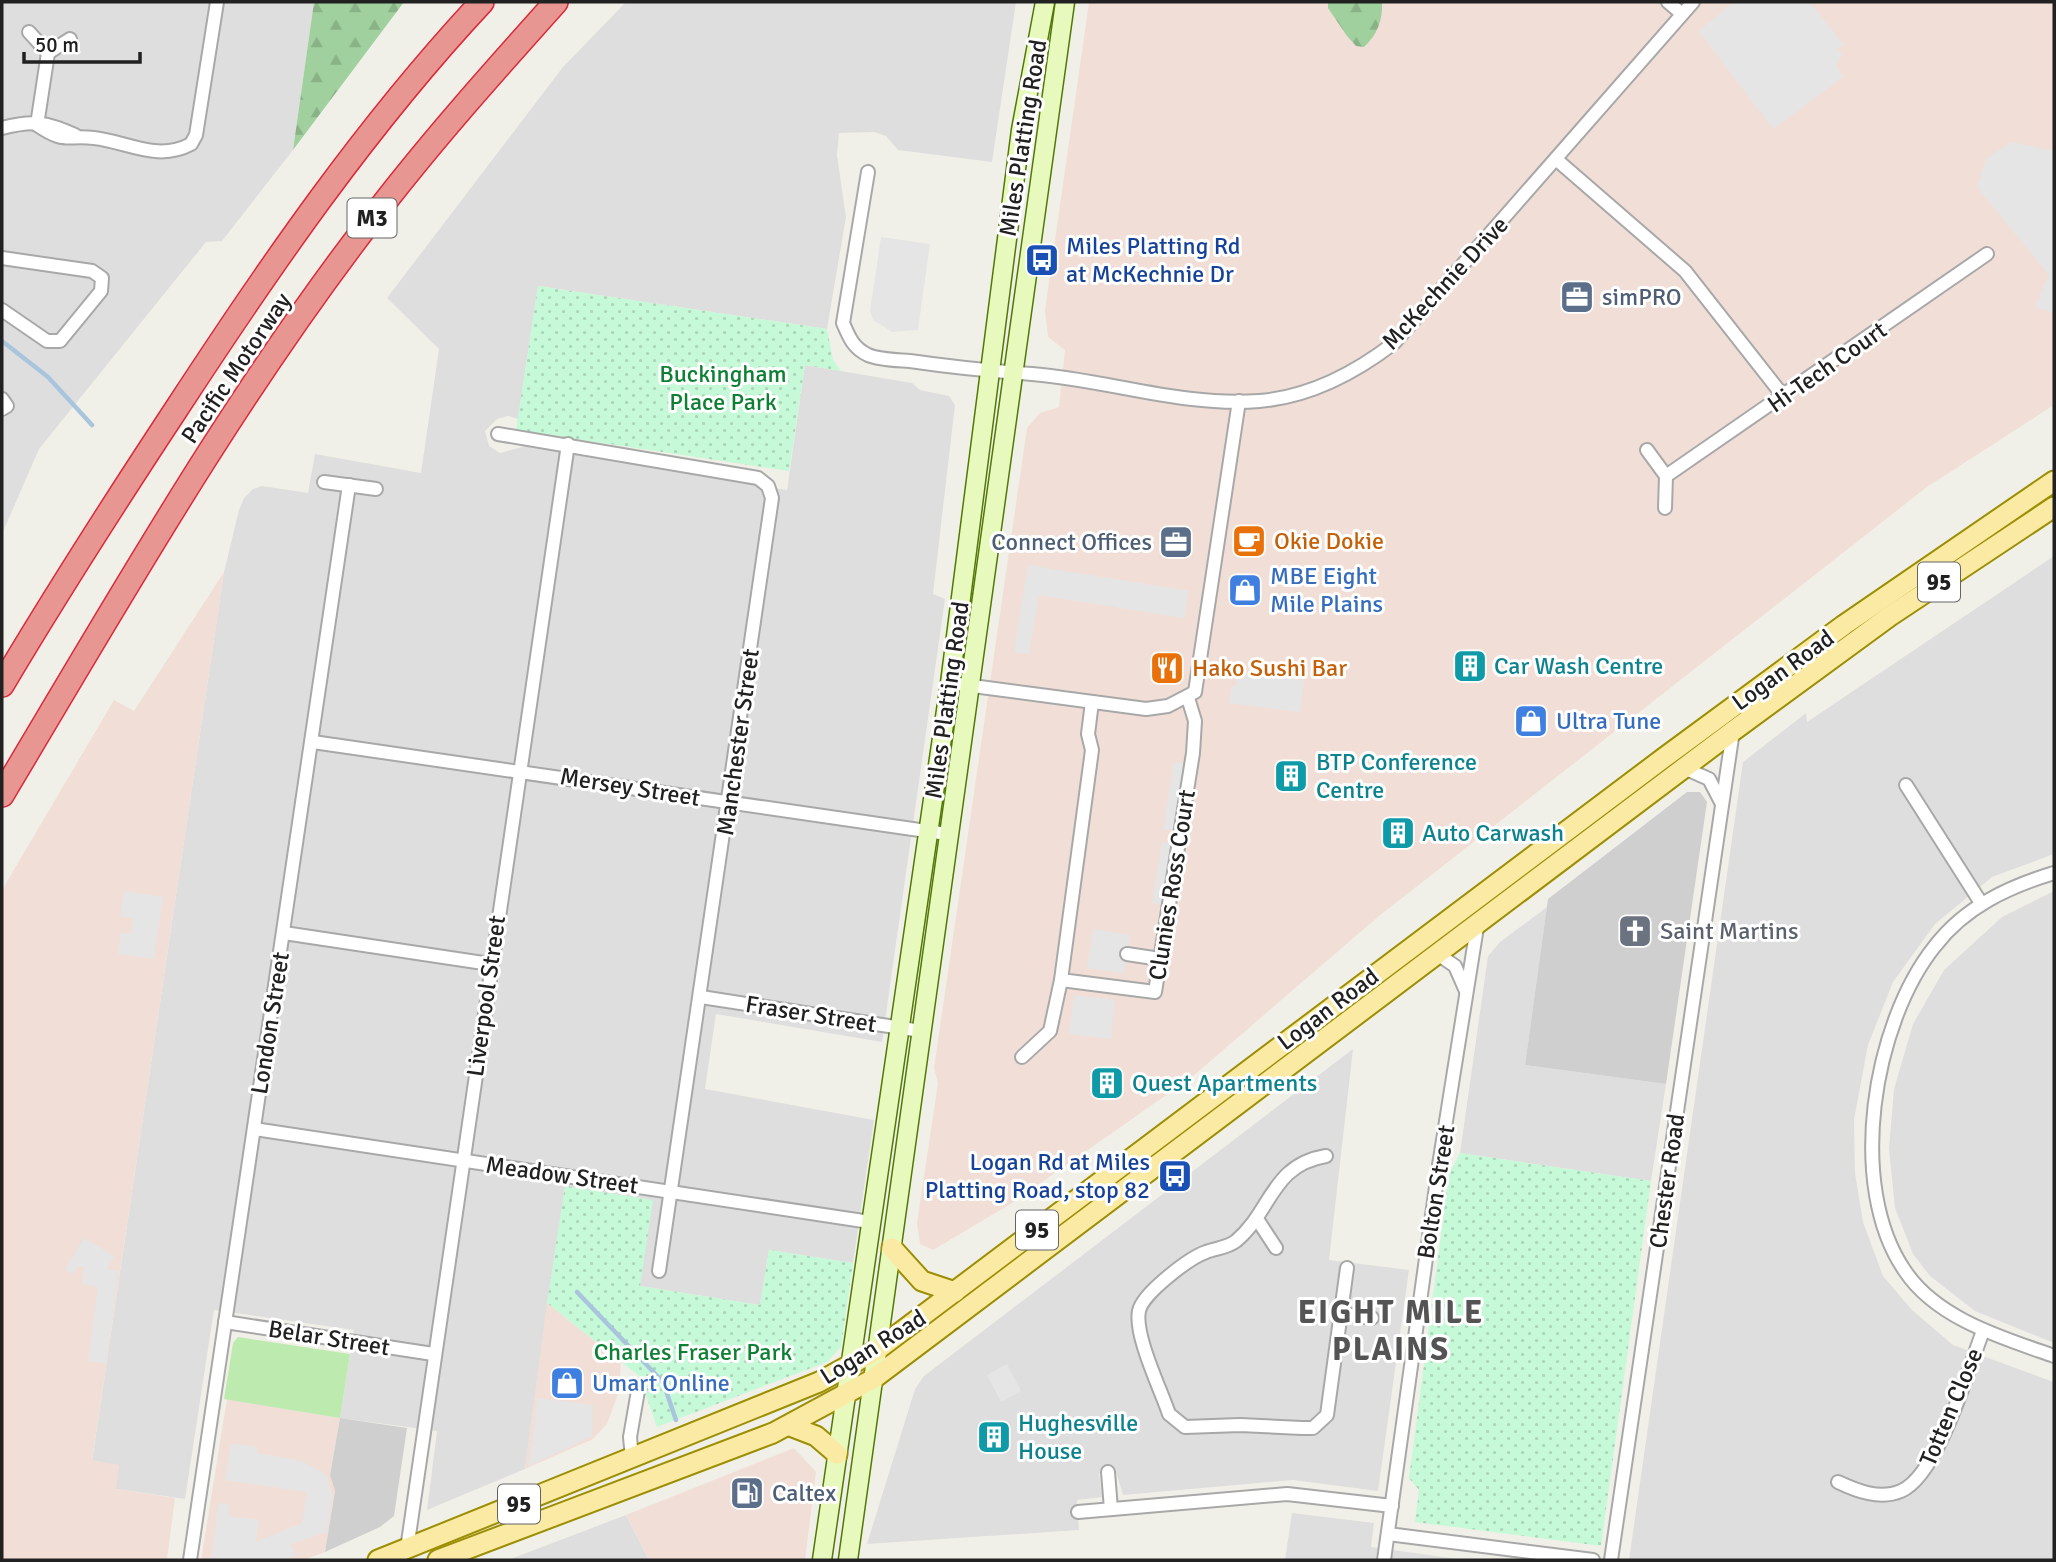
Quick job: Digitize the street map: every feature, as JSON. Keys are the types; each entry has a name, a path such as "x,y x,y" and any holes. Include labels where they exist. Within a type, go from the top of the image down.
{"highway":[{"name":"Pacific Motorway","path":"2,685 51,602 236,317 343,170 435,51 481,2"},
{"name":"Pacific Motorway","path":"2,795 210,452 286,338 380,209 466,103 556,2"}],"main road":[{"name":"Miles Platting Road","path":"822,1560 975,504 989,371 1021,130 1045,2"},
{"name":"Miles Platting Road","path":"848,1560 1065,2"},
{"name":"Logan Road","path":"378,1560 819,1382 877,1350 1665,757 1844,625 2054,481"},
{"name":"Logan Road","path":"439,1560 790,1426 873,1379 1733,731 1890,616 2054,507"},
{"path":"892,1248 922,1282 955,1292"},
{"path":"790,1426 816,1436 837,1454"}],"street":[{"path":"2,130 24,122 52,124 79,137 96,138 148,151 168,152 191,144 196,135 217,2"},
{"path":"1668,2 1682,14"},
{"name":"McKechnie Drive","path":"868,172 844,323 852,344 869,355 1188,398 1261,401 1310,391 1369,363 1394,343 1693,2"},
{"path":"29,32 48,53"},
{"path":"37,125 48,53 70,39"},
{"path":"1557,160 1685,271 1784,397"},
{"name":"Hi-Tech Court","path":"1666,476 1784,397 1987,254"},
{"path":"2,258 92,271 102,278 101,291 60,341 47,341 2,310"},
{"path":"2,398 7,406 2,409"},
{"path":"950,683 1146,709 1168,706 1188,698 1195,692 1199,682 1238,401"},
{"name":"Manchester Street","path":"498,434 758,478 768,486 772,498 659,1271"},
{"name":"Liverpool Street","path":"407,1549 433,1354 568,444"},
{"path":"1647,450 1666,476 1664,508"},
{"path":"324,482 376,489"},
{"name":"London Street","path":"190,1560 349,485"},
{"name":"Clunies Ross Court","path":"1061,980 1155,992 1193,752 1195,721 1188,698"},
{"path":"1022,1057 1050,1031 1061,980 1092,750 1088,734 1092,702"},
{"name":"Chester Road","path":"1611,1560 1733,731"},
{"name":"Mersey Street","path":"313,742 947,834"},
{"path":"1684,768 1709,779 1721,802"},
{"path":"1906,785 1981,903"},
{"path":"2054,873 1981,903 1935,946 1899,1007 1881,1065 1873,1135 1878,1202 1889,1244 1906,1273 1928,1295 1983,1331 2054,1356"},
{"name":"Bolton Street","path":"1384,1560 1465,991 1471,976 1478,921"},
{"path":"284,933 490,964"},
{"path":"1436,953 1455,966 1465,991"},
{"path":"1127,954 1160,959"},
{"name":"Fraser Street","path":"701,997 921,1031"},
{"name":"Meadow Street","path":"254,1129 870,1222"},
{"path":"1326,1156 1306,1160 1272,1189 1257,1219 1234,1242 1196,1257 1145,1297 1139,1309 1139,1327 1169,1414 1176,1423 1191,1428 1240,1425 1302,1428 1321,1423 1327,1415 1347,1268"},
{"path":"1257,1219 1276,1248"},
{"path":"1341,1314 1372,1318"},
{"name":"Belar Street","path":"225,1322 433,1354"},
{"name":"Totten Close","path":"1838,1482 1860,1492 1879,1494 1900,1492 1919,1479 1934,1458 1983,1331"},
{"path":"632,1458 630,1440 639,1385"},
{"path":"1108,1472 1111,1509"},
{"path":"1078,1512 1287,1494 1392,1506"},
{"path":"1388,1534 1593,1560"}],"shaded area":[{"path":"2,2 314,2 293,150 222,241 206,242 39,449 2,534"},
{"path":"626,2 1016,2 992,162 898,150 886,136 874,132 839,133 837,155 846,217 827,329 538,286 518,419 508,416 497,419 485,431 489,446 500,453 526,446 787,490 805,365 912,383 920,390 949,396 955,405 933,594 945,599 882,1042 716,1014 705,1089 874,1120 853,1263 769,1250 760,1305 640,1286 565,1187 525,1469 427,1510 437,1431 340,1418 354,1330 214,1310 185,1499 116,1489 92,1461 224,572 239,510 244,498 253,489 262,486 308,493 315,454 421,473 439,349 387,298 563,67"},
{"path":"1089,2 2054,2 2054,405 1927,487 1379,916 1192,1077 1012,1203 933,1250 920,1244 917,1223 938,1083 934,1068 1027,428 1040,413 1059,407 1065,350 1048,337 1045,310"},
{"path":"1733,2 1810,2 1844,45 1837,49 1842,54 1836,66 1843,77 1773,129 1699,31"},
{"path":"2012,142 2047,150 2054,149 2054,313 2035,307 2049,275 1977,187 1986,159"},
{"path":"881,237 930,244 918,330 892,332 873,320 870,311"},
{"path":"2054,556 2054,854 1992,877 1935,924 1893,982 1868,1045 1854,1120 1855,1173 1863,1222 1883,1276 1912,1310 1953,1345 2054,1382 2054,1560 1629,1560 1743,762 1806,713 1807,722"},
{"path":"1028,565 1189,591 1184,618 1039,595 1029,654 1014,652"},
{"path":"224,572 92,1460 119,1465 116,1489 175,1498 167,1560 2,1560 2,890 114,700 134,711"},
{"path":"1238,673 1304,680 1300,712 1229,703"},
{"path":"1174,762 1191,765 1180,832 1163,829"},
{"path":"1687,792 1700,792 1707,802 1666,1084 1525,1065 1548,899"},
{"path":"1162,842 1178,845 1169,905 1152,903"},
{"path":"124,891 163,897 154,959 118,954 121,932 131,934 133,918 120,916"},
{"path":"2054,891 2054,1343 1975,1311 1930,1276 1913,1254 1895,1208 1889,1149 1894,1089 1913,1024 1944,970 2002,917"},
{"path":"1547,907 1525,1065 1666,1084 1651,1181 1460,1153 1488,956 1500,942"},
{"path":"1093,929 1130,935 1124,973 1087,968"},
{"path":"1074,995 1115,1000 1111,1039 1069,1034"},
{"path":"1353,1049 1329,1260 1409,1270 1378,1491 1293,1480 1123,1495 1116,1472 1108,1472 1099,1473 1102,1497 1077,1500 1079,1530 867,1544 915,1389 924,1376"},
{"path":"84,1238 114,1256 107,1270 118,1271 106,1364 88,1361 98,1287 82,1284 84,1266 78,1266 73,1274 65,1270"},
{"path":"547,1303 621,1362 619,1391 607,1424 593,1439 525,1469"},
{"path":"1007,1364 1021,1391 1001,1402 987,1375"},
{"path":"538,1398 593,1405 592,1436 529,1466"},
{"path":"227,1399 340,1418 330,1474 335,1491 325,1552 304,1560 201,1560"},
{"path":"340,1418 407,1428 394,1516 380,1527 325,1552 335,1491 330,1475"},
{"path":"231,1443 257,1447 257,1453 301,1461 321,1471 327,1477 332,1497 327,1532 291,1544 296,1556 284,1560 211,1560 219,1503 229,1504 228,1516 259,1520 256,1542 302,1523 307,1492 225,1480"},
{"name":"Caltex","path":"794,1448 816,1472 805,1560 649,1560 626,1515"},
{"path":"1292,1513 1374,1523 1371,1547 1465,1560 1285,1560"},
{"path":"626,1515 649,1560 508,1560"}],"green space":[{"path":"314,2 404,2 293,150"},
{"path":"1328,2 1382,2 1378,27 1364,47 1356,46 1347,36 1328,8"},
{"name":"Buckingham Place Park","path":"538,286 827,329 833,360 841,371 805,365 789,471 516,430"},
{"path":"1460,1153 1651,1181 1601,1546 1415,1522 1419,1490 1409,1478 1449,1174"},
{"name":"Charles Fraser Park","path":"565,1186 653,1200 640,1286 760,1305 769,1250 853,1263 841,1347 827,1362 657,1427 639,1376 547,1303"},
{"path":"238,1337 350,1354 340,1418 224,1399 233,1343"}],"waterway":[{"path":"2,341 48,377 92,425"},
{"path":"577,1292 663,1382 676,1420"}],"place":[{"name":"Miles Platting Rd at McKechnie Dr","path":"1042,260"},
{"name":"simPRO","path":"1577,297"},
{"name":"Okie Dokie","path":"1249,541"},
{"name":"Connect Offices","path":"1176,542"},
{"name":"MBE Eight Mile Plains","path":"1245,590"},
{"name":"Car Wash Centre","path":"1470,666"},
{"name":"Hako Sushi Bar","path":"1167,668"},
{"name":"Ultra Tune","path":"1531,721"},
{"name":"BTP Conference Centre","path":"1291,776"},
{"name":"Auto Carwash","path":"1398,833"},
{"name":"Saint Martins","path":"1635,931"},
{"name":"Quest Apartments","path":"1107,1083"},
{"name":"Logan Rd at Miles Platting Road, stop 82","path":"1175,1176"},
{"name":"Umart Online","path":"567,1383"},
{"name":"Hughesville House","path":"994,1437"},
{"name":"Caltex","path":"747,1493"}],"district":[{"name":"EIGHT MILE PLAINS","path":"1391,1330"}]}
